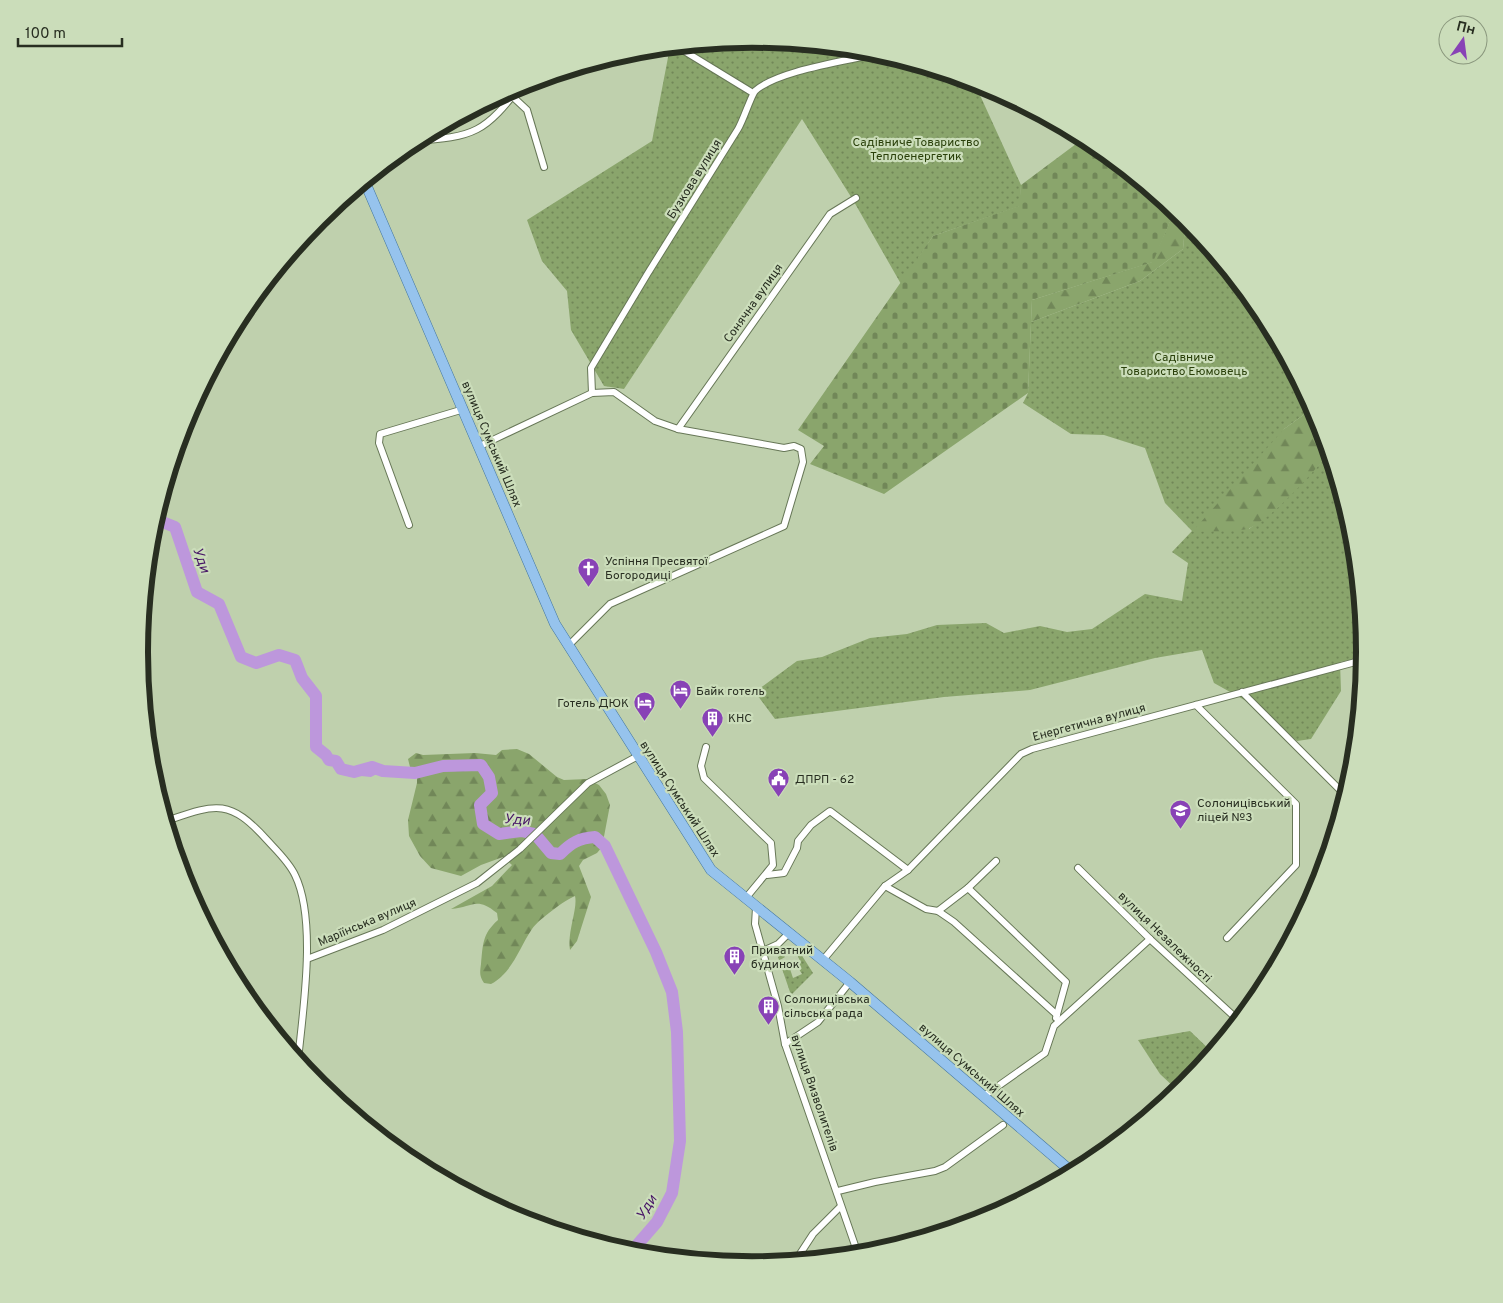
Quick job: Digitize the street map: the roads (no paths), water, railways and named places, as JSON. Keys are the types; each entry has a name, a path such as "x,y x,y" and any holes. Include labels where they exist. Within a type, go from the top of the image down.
{"main road":[{"name":"вулиця Сумський Шлях","path":"367,186 555,624 711,870 850,982 1066,1167"}],"street":[{"path":"685,52 754,93 769,81 787,75 860,58"},
{"name":"Бузкова вулиця","path":"592,393 591,368 738,130 754,93"},
{"path":"430,140 454,139 476,131 495,118 513,96"},
{"path":"513,96 527,110 544,167"},
{"name":"Сонячна вулиця","path":"678,429 830,214 856,198"},
{"path":"480,446 592,393 614,392 655,421 678,429 784,448 794,446 801,449 803,462 784,526 610,604 568,646"},
{"path":"408,526 379,443 380,434 464,409"},
{"name":"Енергетична вулиця","path":"823,960 885,886 908,870 1021,754 1355,662"},
{"path":"1242,692 1339,789"},
{"path":"1196,705 1296,804 1296,865 1227,938"},
{"path":"706,747 701,766 704,778 771,843 773,866 745,899"},
{"name":"Маріїнська вулиця","path":"299,1052 307,959 383,930 477,883 520,849 594,779 638,756"},
{"path":"172,820 202,810 220,808 240,813 250,821 288,863 295,875 303,902 307,959"},
{"path":"767,875 784,873 798,848 798,841 811,825 830,811 908,870"},
{"path":"938,911 968,888 996,861"},
{"name":"вулиця Незалежності","path":"1078,868 1150,939 1233,1016"},
{"path":"885,886 926,909 938,911 954,922 1057,1015"},
{"path":"968,888 1066,982 1045,1053 984,1096"},
{"name":"вулиця Визволителів","path":"756,908 755,924 785,1044 838,1191 840,1207 855,1246"},
{"path":"763,950 778,944 789,933"},
{"path":"1054,1026 1150,939"},
{"path":"785,1044 818,1022 850,982"},
{"path":"838,1191 940,1169 1003,1125"},
{"path":"801,1253 813,1234 840,1207"}],"waterway":[{"name":"Уди","path":"162,522 175,527 197,592 219,604 241,657 256,663 279,655 295,660 302,678 316,696 316,747 329,760 336,761 341,769 354,772 372,767 383,771 415,773 443,766 481,765 489,777 492,793 480,805 483,824 499,834 521,831 535,834 551,853 560,854 576,842 595,837 605,846 656,952 672,992 677,1032 680,1141 672,1193 657,1222 637,1245"}],"place":[{"name":"Успіння Пресвятої Богородиці","path":"589,587"},
{"name":"Байк готель","path":"680,710"},
{"name":"Готель ДЮК","path":"645,722"},
{"name":"КНС","path":"712,737"},
{"name":"ДПРП - 62","path":"779,798"},
{"name":"Солоницівський ліцей №3","path":"1181,829"},
{"name":"Приватний будинок","path":"735,976"},
{"name":"Солоницівська сільська рада","path":"768,1025"}],"park label":[{"name":"Садівниче Товариство Теплоенергетик","path":"916,149"},
{"name":"Садівниче Товариство Еюмовець","path":"1184,364"}]}
